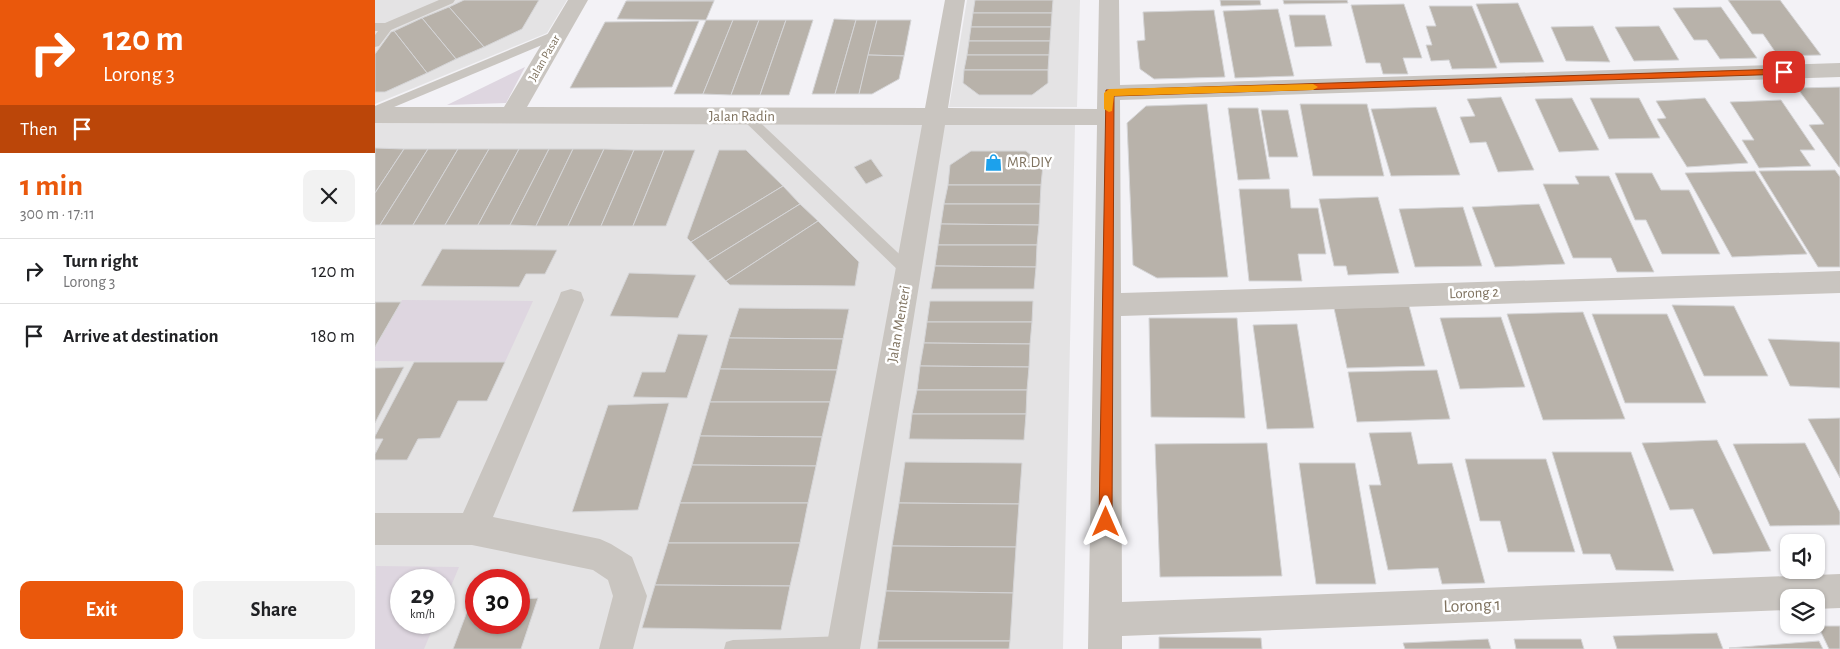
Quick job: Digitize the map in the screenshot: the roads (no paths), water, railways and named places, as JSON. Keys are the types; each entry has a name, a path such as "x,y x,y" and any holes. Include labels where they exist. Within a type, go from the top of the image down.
{"street":[{"name":"Jalan Pasar","path":"510,116 578,0"},
{"name":"Jalan Menteri","path":"843,647 955,0"},
{"path":"1105,634 1109,0"},
{"name":"Jalan Radin","path":"375,115 935,117 1109,105 1840,70"},
{"name":"Lorong 2","path":"1107,305 1840,282"},
{"path":"472,530 571,300"},
{"path":"375,529 472,530 600,555 620,569 630,596 616,649"},
{"name":"Lorong 1","path":"1105,634 1840,591"}],"lane":[{"path":"375,43 381,27 449,0"},
{"path":"375,111 557,34"},
{"path":"746,116 908,271"},
{"path":"733,649 843,647"}],"place":[{"name":"MR.DIY","path":"993,162"}]}
